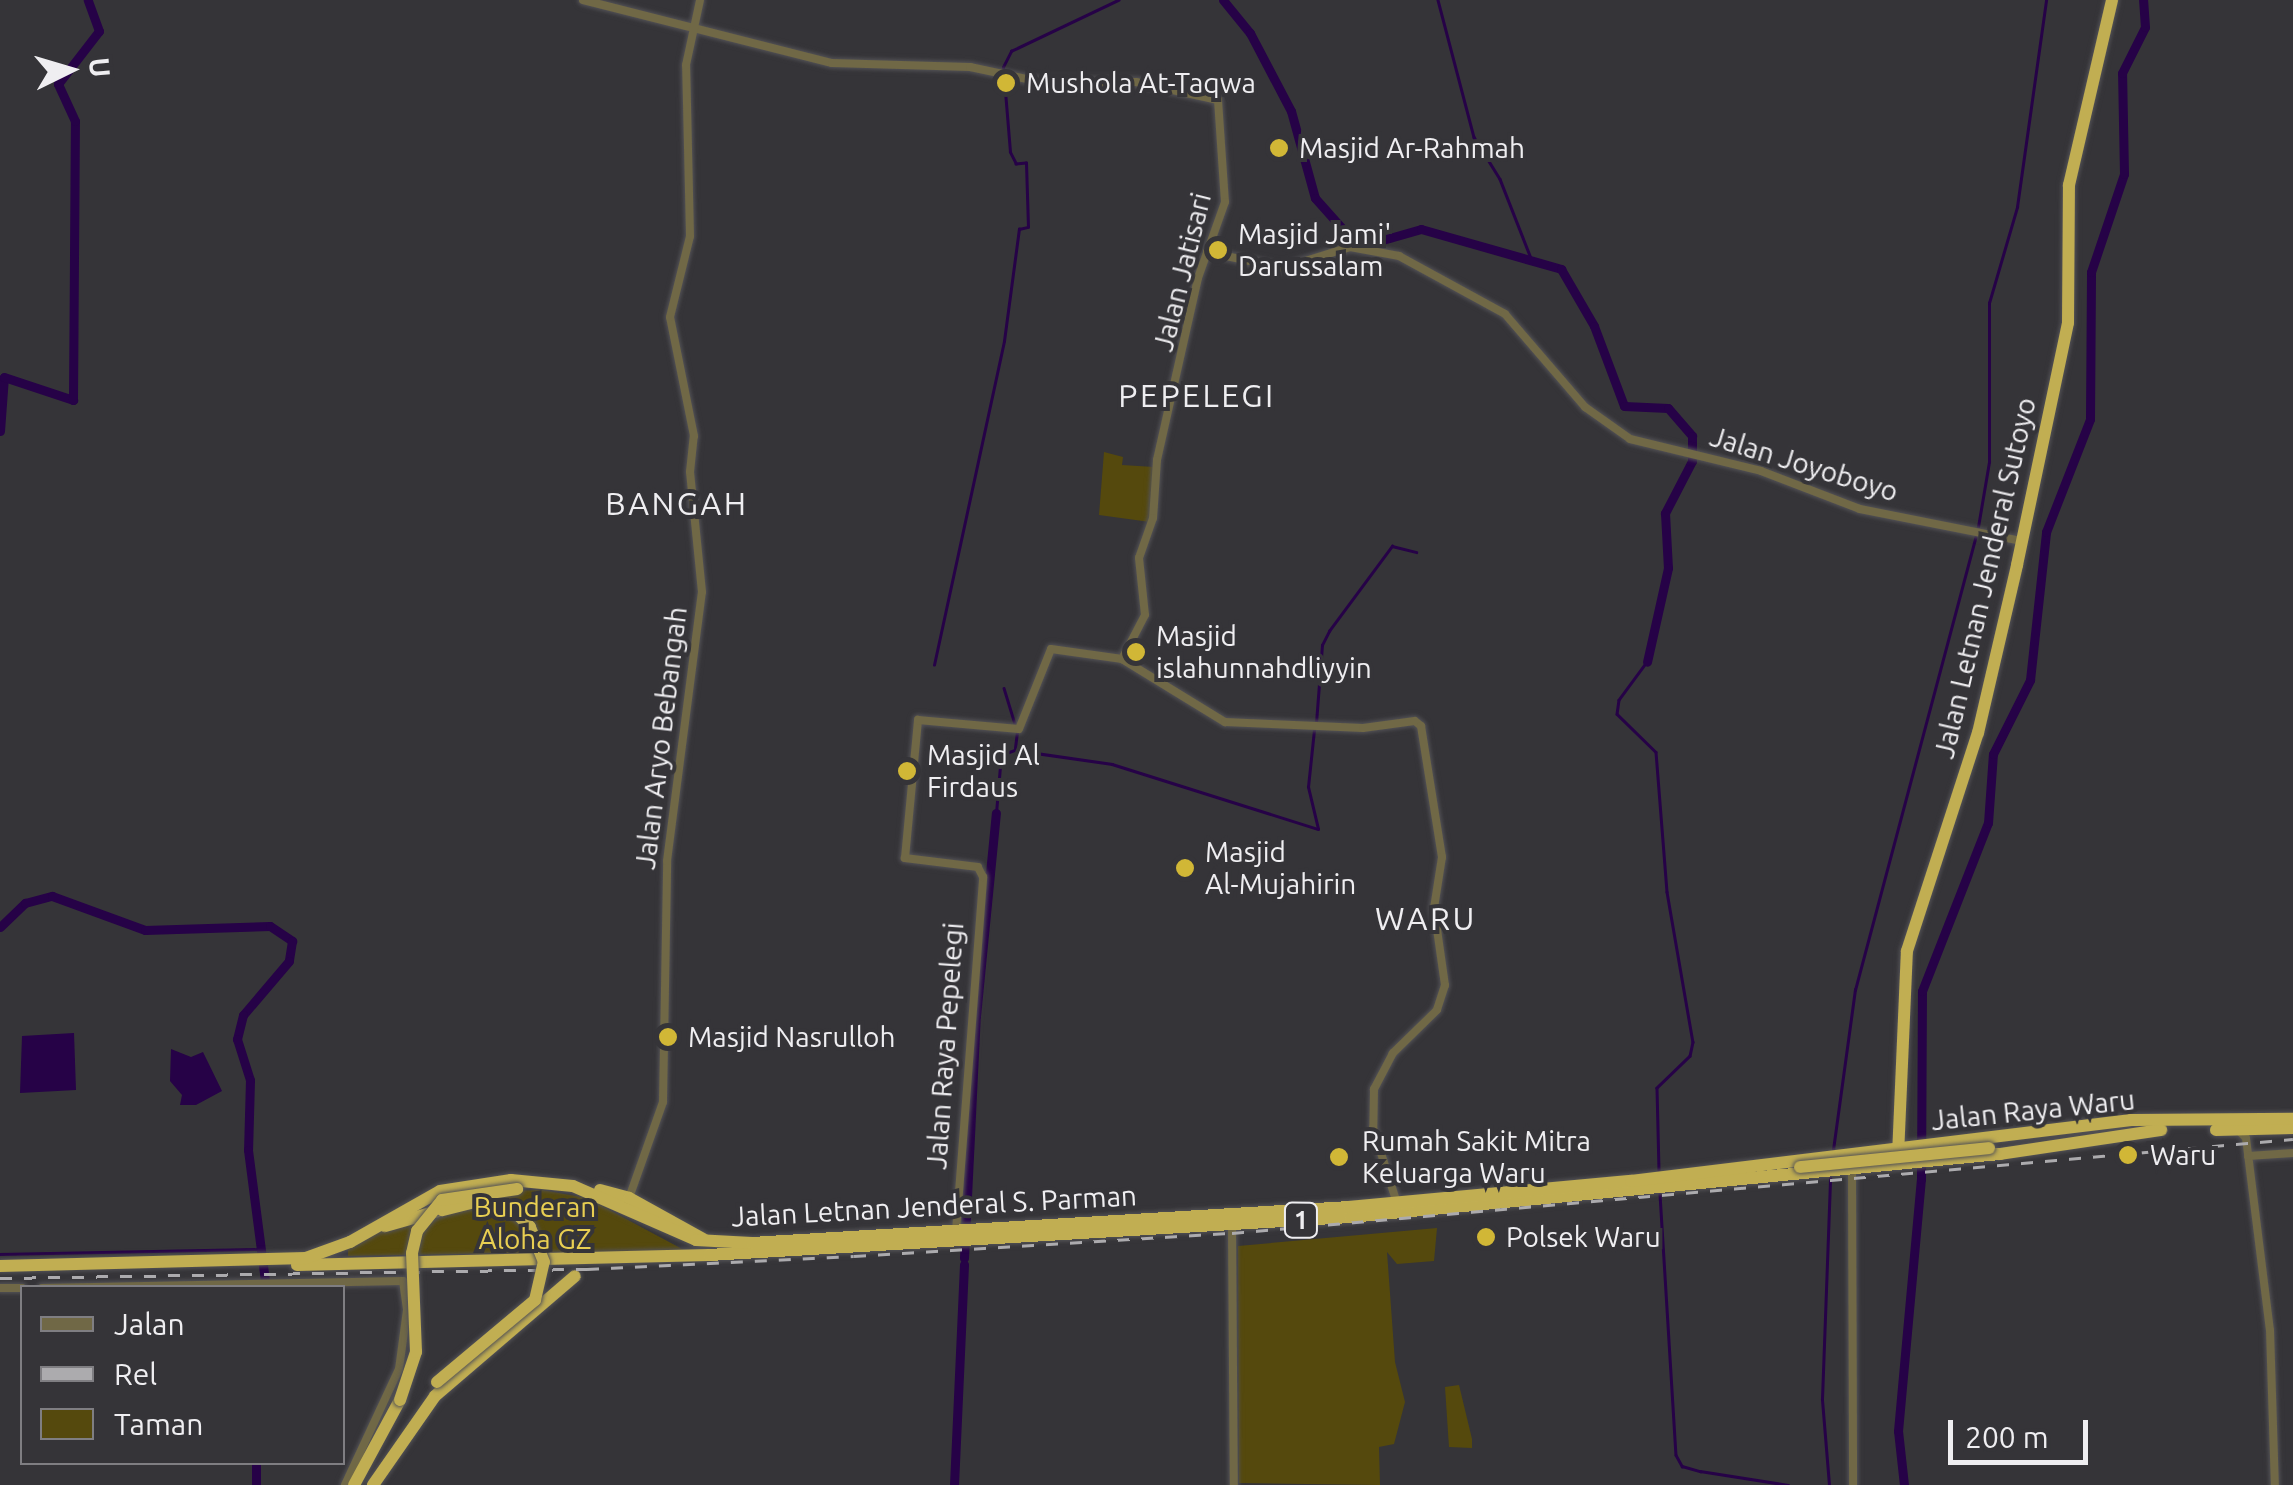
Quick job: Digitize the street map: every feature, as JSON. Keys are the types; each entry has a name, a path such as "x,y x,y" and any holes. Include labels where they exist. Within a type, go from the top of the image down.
{"highway":[{"name":"Jalan Letnan Jenderal Sutoyo","path":"1897,1126 1910,936 1978,733 2022,541 2068,323 2069,185 2112,0"},
{"name":"Jalan Raya Waru","path":"1911,1155 2152,1126 2293,1119"},
{"path":"1878,1152 1897,1126 1911,1155"},
{"name":"1","path":"964,1234 1232,1224 1989,1148 2152,1126"},
{"name":"Jalan Raya Waru","path":"2152,1126 2246,1133 2293,1128"},
{"path":"1657,1183 1831,1163 1878,1152 1911,1155"},
{"path":"1831,1163 1852,1168 1911,1155"},
{"name":"Jalan Letnan Jenderal S. Parman","path":"263,1263 306,1258 353,1240 418,1200 466,1184 534,1180 573,1186 709,1247"},
{"path":"573,1186 629,1198 709,1247"},
{"name":"Jalan Letnan Jenderal S. Parman","path":"0,1270 685,1256 709,1247 1350,1212 1397,1202 1631,1186"},
{"path":"354,1485 400,1400 419,1322 412,1253 417,1231 442,1200 517,1189 590,1193"},
{"path":"356,1264 344,1256 353,1240 442,1210 479,1202 516,1214 530,1227 544,1262 535,1300 437,1382 395,1432 364,1485"},
{"path":"680,1235 689,1247 685,1256"},
{"path":"373,1485 435,1396 574,1276"}],"street":[{"path":"583,0 692,26"},
{"name":"Jalan Aryo Bebangah","path":"629,1198 662,1102 663,941 702,584 690,472 694,436 670,317 690,236 684,127 692,26 700,0"},
{"name":"Jalan Jatisari","path":"692,26 832,63 997,72 1040,82 1136,82 1216,98 1226,195 1207,252 1156,460 1155,504 1139,558 1145,615 1122,658"},
{"name":"Jalan Joyoboyo","path":"1207,252 1283,268 1350,247 1409,260 1520,326 1566,386 1612,430 1762,471 1860,509 2022,541"},
{"name":"Jalan Raya Pepelegi","path":"964,1234 983,877 978,867 905,858 918,720 1017,729 1051,649 1122,658"},
{"path":"1122,658 1225,722 1314,726 1415,721 1424,735 1442,857 1434,908 1445,985 1437,1010 1393,1053 1374,1089 1373,1128 1397,1202"},
{"path":"2246,1133 2270,1330 2275,1485"},
{"path":"2248,1156 2293,1153"},
{"path":"1852,1168 1853,1485"},
{"path":"1232,1224 1234,1485"},
{"path":"256,1285 402,1281 408,1310 399,1370 345,1485"}],"green space":[{"path":"1104,452 1123,457 1122,465 1154,467 1150,522 1099,515"},
{"name":"Bunderan Aloha GZ","path":"542,1190 587,1198 684,1250 348,1256 348,1248 384,1230 492,1191"},
{"path":"1437,1228 1434,1261 1397,1264 1387,1252 1395,1362 1405,1402 1394,1444 1379,1447 1380,1485 1239,1483 1238,1246"},
{"path":"1459,1385 1472,1448 1449,1447 1445,1387"}],"shaded area":[{"path":"74,1033 76,1090 20,1093 22,1036"},
{"path":"171,1049 191,1057 203,1052 222,1091 196,1105 180,1105 182,1095 170,1081"}],"waterway":[{"path":"0,431 4,377 73,400 75,121 58,84 99,31 88,0"},
{"path":"934,665 1004,341 1019,229 1028,227 1026,163 1016,164 1010,152 1003,67 1011,51 1118,0"},
{"path":"1223,0 1250,33 1291,111 1315,198 1348,235 1372,243 1421,229 1561,269 1594,326 1624,406 1668,408 1692,436 1692,461 1665,513 1668,568 1647,662"},
{"path":"1438,0 1474,137 1500,179 1531,258"},
{"path":"1978,527 1989,462 1989,303 2017,207 2046,0"},
{"path":"1904,1485 1898,1431 1921,1179 1922,991 1988,823 1993,754 2030,680 2046,532 2090,419 2091,272 2124,174 2122,73 2145,27 2143,0"},
{"path":"1833,1150 1855,990 1976,535"},
{"path":"1316,723 1322,645 1329,631 1392,546 1416,552"},
{"path":"1647,662 1619,700 1617,714 1656,752 1667,892 1693,1042 1690,1056 1657,1088 1659,1171"},
{"path":"1004,688 1015,724"},
{"path":"996,813 1001,755 1015,750 1112,764 1318,829 1308,787 1314,730"},
{"path":"1015,748 1017,732"},
{"path":"964,1258 976,1016 996,813"},
{"path":"0,927 25,903 52,896 145,930 270,926 292,941 289,961 243,1015 237,1039 250,1080 248,1150 266,1285"},
{"path":"1829,1485 1822,1399 1830,1178"},
{"path":"1660,1194 1676,1455 1682,1466 1700,1471 1788,1485"},
{"path":"0,1254 262,1249"},
{"path":"954,1485 964,1264"},
{"path":"256,1465 256,1485"}],"railway":[{"path":"0,1278 587,1269 854,1256 1232,1233 2293,1139"}],"place":[{"name":"Mushola At-Taqwa","path":"1006,83"},
{"name":"Masjid Ar-Rahmah","path":"1279,148"},
{"name":"Masjid Jami' Darussalam","path":"1218,250"},
{"name":"Masjid islahunnahdliyyin","path":"1136,652"},
{"name":"Masjid Al Firdaus","path":"907,771"},
{"name":"Masjid Al-Mujahirin","path":"1185,868"},
{"name":"Masjid Nasrulloh","path":"668,1037"},
{"name":"Waru","path":"2128,1155"},
{"name":"Rumah Sakit Mitra Keluarga Waru","path":"1339,1157"},
{"name":"Polsek Waru","path":"1486,1237"}],"district":[{"name":"PEPELEGI","path":"1197,395"},
{"name":"BANGAH","path":"677,503"},
{"name":"WARU","path":"1426,918"}]}
